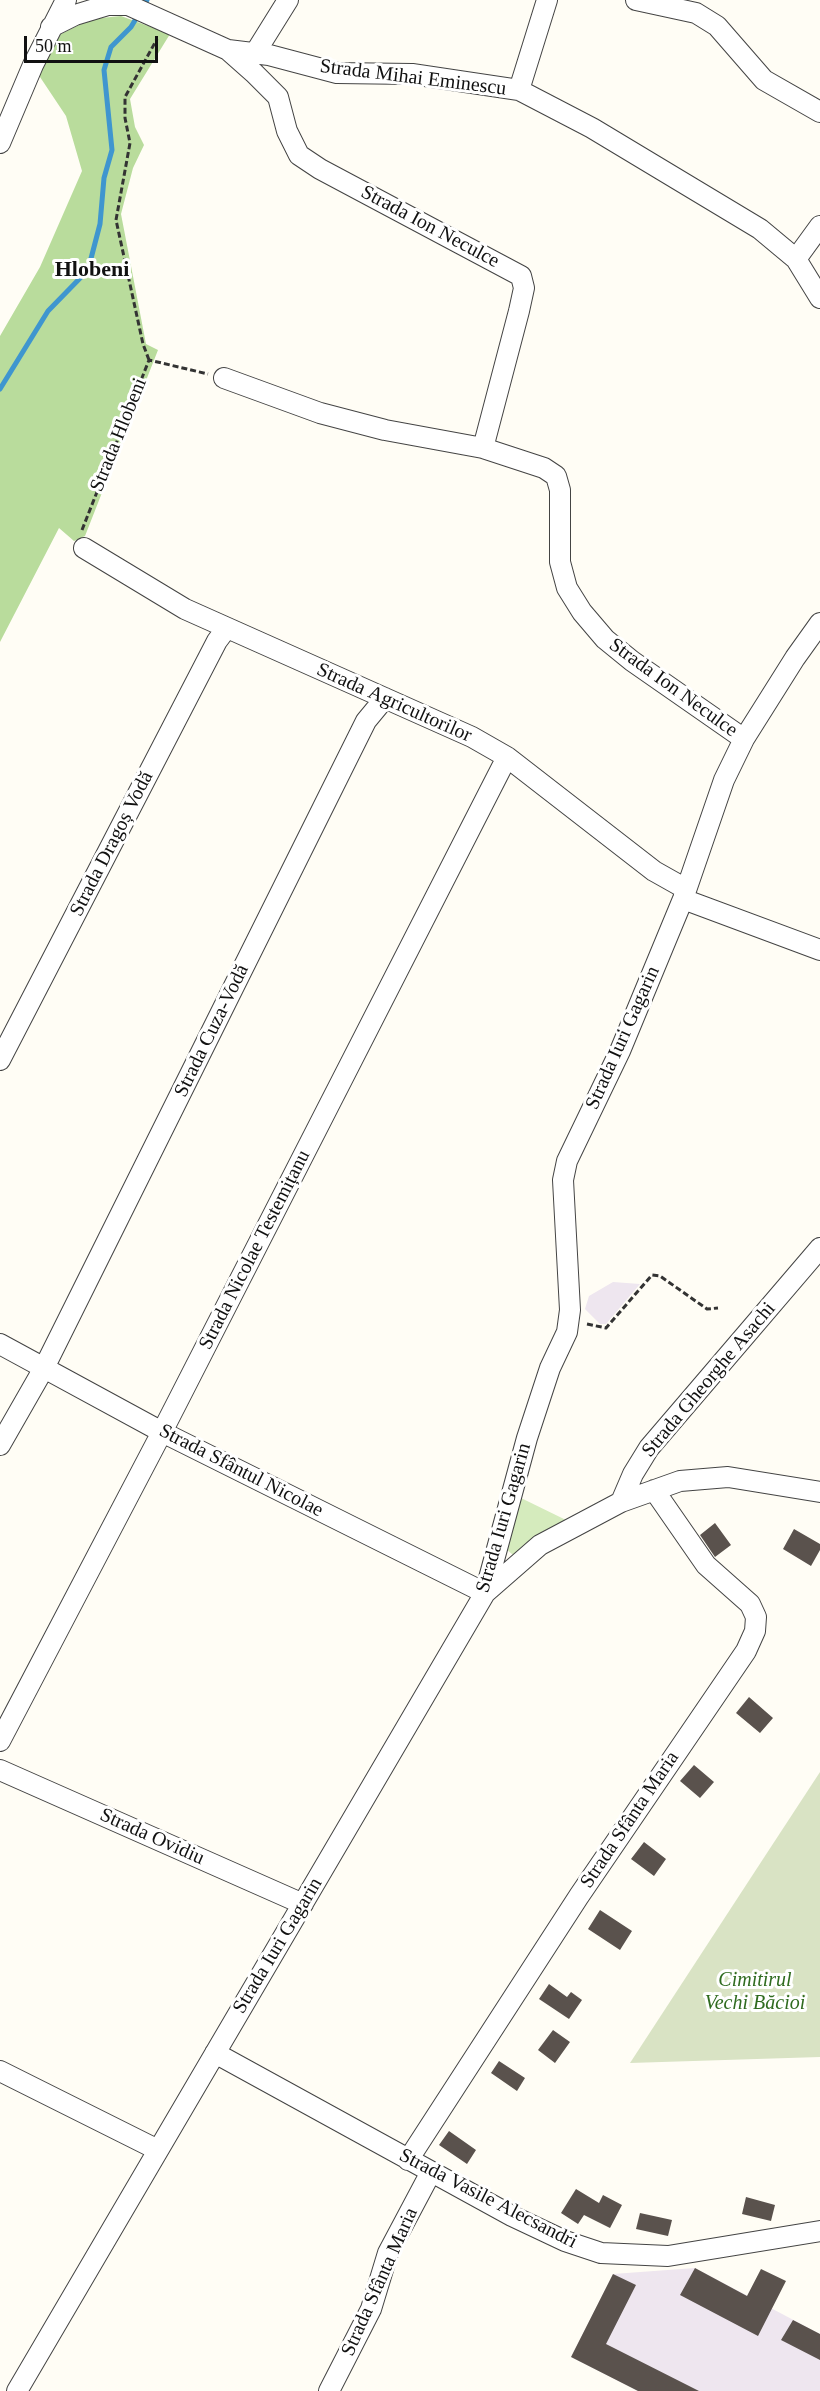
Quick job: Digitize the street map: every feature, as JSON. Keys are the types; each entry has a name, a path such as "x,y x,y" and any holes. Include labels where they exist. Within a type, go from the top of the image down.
{"street":[{"path":"0,143 33,65 66,0"},
{"path":"255,53 288,0"},
{"path":"519,90 547,0"},
{"path":"636,0 696,13 703,17 717,26 764,80 820,112"},
{"name":"Strada Mihai Eminescu","path":"51,27 75,15 108,5 127,4 228,50 284,59 337,73 412,74 519,90 592,128 760,229 796,260 820,298"},
{"path":"228,50 278,97"},
{"path":"278,97 277,80 284,59"},
{"name":"Strada Ion Neculce","path":"278,97 287,131 299,155 320,169 521,276 524,288 519,311 483,448"},
{"path":"796,260 820,226"},
{"name":"Strada Ion Neculce","path":"224,378 320,413 385,430 483,448 544,468 556,476 560,490 560,562 567,588 582,612 605,639 632,661 744,740"},
{"name":"Strada Agricultorilor","path":"84,548 185,609 226,629 472,737 507,757 684,894 820,950"},
{"name":"Strada Iuri Gagarin","path":"17,2391 484,1593 527,1438 550,1368 567,1332 569,1319 563,1180 567,1161 620,1051 684,894 724,780 744,740 795,658 820,623"},
{"name":"Strada Dragoș Vodă","path":"0,1060 226,629"},
{"name":"Strada Cuza-Vodă","path":"0,1445 44,1368 366,721 385,698"},
{"name":"Strada Nicolae Testemițanu","path":"0,1741 162,1432 507,757"},
{"name":"Strada Gheorghe Asachi","path":"621,1502 633,1473 649,1448 820,1248"},
{"name":"Strada Sfântul Nicolae","path":"0,1344 162,1432 484,1593"},
{"path":"484,1593 540,1545 621,1502 680,1481 728,1477 820,1492"},
{"name":"Strada Sfânta Maria","path":"408,2160 579,1896 746,1651 755,1631 756,1617 750,1604 706,1565 654,1490"},
{"name":"Strada Ovidiu","path":"0,1770 303,1904"},
{"name":"Strada Vasile Alecsandri","path":"214,2053 431,2172 565,2241 601,2253 669,2256 820,2231"},
{"path":"0,2072 158,2150"},
{"name":"Strada Sfânta Maria","path":"329,2391 371,2309 388,2253 431,2172"}],"path":[{"path":"149,360 143,344 116,220 130,143 125,96 159,18"},
{"name":"Strada Hlobeni","path":"84,548 81,532 149,360 224,378"},
{"path":"569,1319 601,1329 606,1328 652,1275 660,1276 707,1309 718,1308"}],"shaded area":[{"path":"613,1282 640,1284 606,1324 600,1324 585,1309 589,1296"},
{"path":"695,2268 820,2334 820,2391 638,2391 571,2357 613,2274"}],"green space":[{"path":"121,16 170,34 130,99 135,127 144,145 133,168 121,214 146,344 158,350 85,536 74,541 59,528 0,642 0,336 40,267 82,171 66,116 38,74 61,34 91,19"},
{"path":"521,1498 566,1520 513,1555 505,1548"},
{"name":"Cimitirul Vechi Băcioi","path":"820,1772 820,2057 630,2063 765,1856"}],"building":[{"path":"715,1523 731,1545 715,1557 700,1535"},
{"path":"794,1529 820,1544 820,1550 811,1566 783,1549"},
{"path":"749,1697 773,1718 760,1733 736,1713"},
{"path":"694,1765 714,1782 700,1798 680,1781"},
{"path":"644,1842 666,1859 654,1876 631,1859"},
{"path":"600,1910 632,1931 620,1950 588,1929"},
{"path":"549,1984 567,1997 571,1992 582,2000 569,2019 539,1999"},
{"path":"553,2030 570,2042 555,2063 538,2050"},
{"path":"499,2061 525,2078 517,2091 491,2073"},
{"path":"449,2131 476,2150 467,2164 439,2145"},
{"path":"576,2189 599,2203 603,2195 622,2205 610,2228 584,2215 578,2224 561,2213"},
{"path":"746,2197 775,2205 771,2221 742,2214"},
{"path":"640,2213 672,2220 668,2236 636,2229"},
{"path":"695,2268 747,2296 761,2269 786,2281 758,2336 680,2295"},
{"path":"613,2274 636,2285 606,2344 699,2391 638,2391 571,2357"},
{"path":"793,2320 820,2334 820,2360 781,2340"}],"waterway":[{"path":"0,389 48,311 88,270 100,224 104,178 112,150 104,70 111,47 131,27 147,0"}],"district":[{"name":"Hlobeni","path":"92,270"}]}
